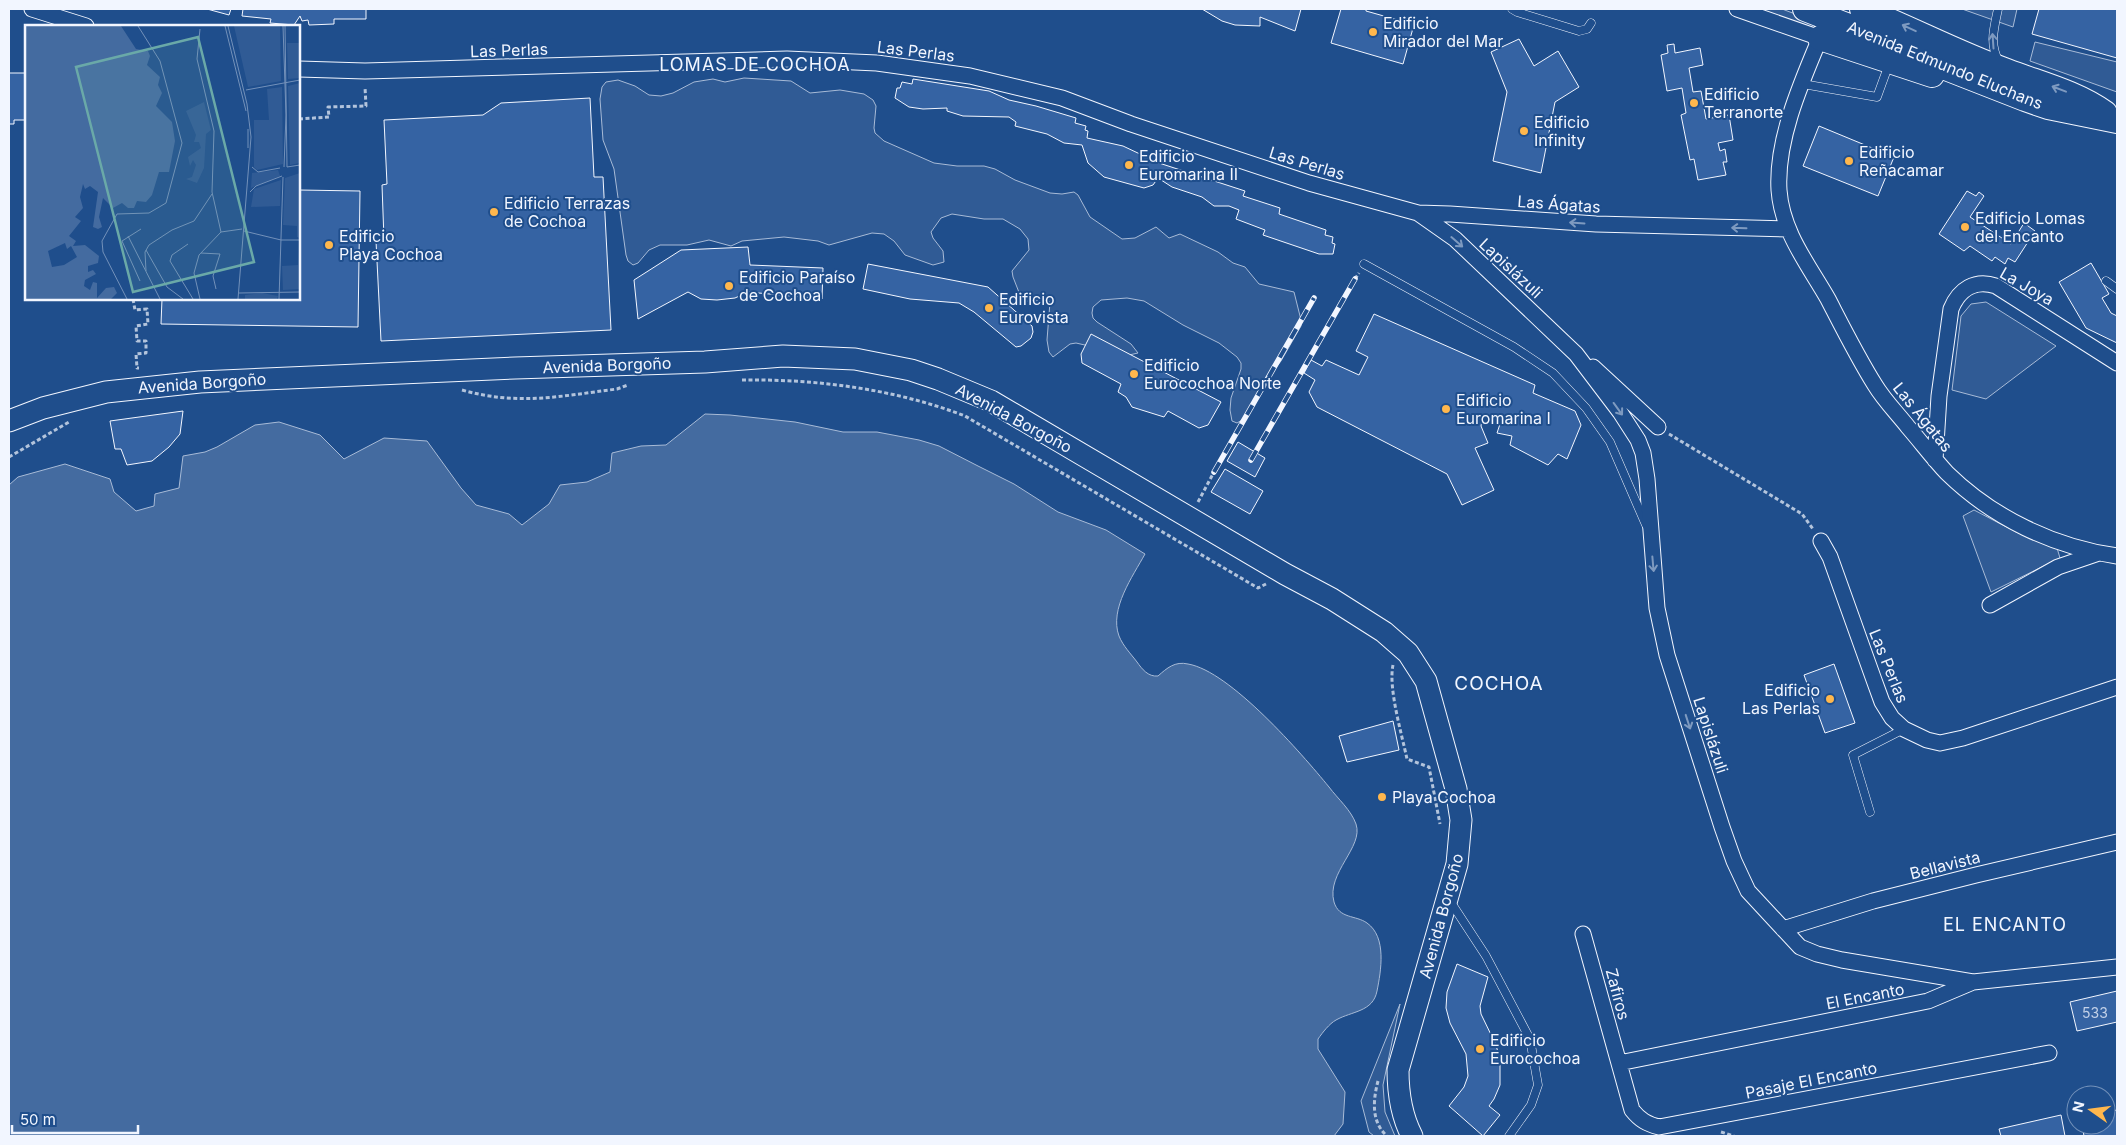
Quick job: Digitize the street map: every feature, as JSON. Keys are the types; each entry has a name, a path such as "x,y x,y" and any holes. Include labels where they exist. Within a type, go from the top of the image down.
{"main road":[{"name":"Avenida Edmundo Eluchans","path":"1805,9 1828,22 2004,81"},
{"name":"Avenida Edmundo Eluchans","path":"1862,9 2004,81 2048,107 2117,121"},
{"path":"1828,22 1890,62 1954,82 2004,81"},
{"name":"Avenida Borgoño","path":"9,420 43,408 106,392 200,382 515,368 705,362 783,356 826,356 892,366 938,379 965,389 991,402 1285,574 1332,599 1397,642 1418,667 1426,682 1456,789 1461,820 1459,850 1398,1070 1398,1090 1401,1108 1412,1136"}],"street":[{"path":"32,9 83,25"},
{"path":"1737,9 1828,22"},
{"name":"Las Ágatas","path":"1828,22 1803,84 1782,146 1780,192 1788,229 1795,246 1820,284 1876,387 1935,460 1961,486 2003,516 2050,539 2099,553 2117,556"},
{"name":"Las Perlas","path":"300,69 365,72 787,59 877,63 924,68 998,82 1062,98 1131,124 1300,180 1418,213"},
{"name":"Las Ágatas","path":"1418,213 1596,224 1788,229"},
{"name":"Lapislázuli","path":"1418,213 1455,239 1576,354 1606,377 1658,427"},
{"name":"La Joya","path":"1935,460 1939,396 1951,309 1954,301 1966,288 1981,283 1996,286 2117,363"},
{"name":"Lapislázuli","path":"1576,354 1638,440 1643,453 1647,479 1657,608 1667,655 1734,862 1748,891 1800,948 1817,954 1972,982"},
{"name":"Las Perlas","path":"1821,541 1830,557 1882,702 1892,718 1915,736 1940,742 1963,738 2117,687"},
{"name":"Las Ágatas","path":"1990,605 2058,567 2099,553"},
{"name":"Bellavista","path":"1783,929 1873,901 1976,874 2117,842"},
{"name":"Zafiros","path":"1583,934 1619,1063"},
{"name":"El Encanto","path":"1619,1063 1928,1001 1972,982 2117,967"},
{"name":"Pasaje El Encanto","path":"1619,1063 1632,1110 1639,1119 1648,1125 1659,1127 2049,1053"}],"lane":[{"path":"1512,9 1579,31 1587,29 1591,23"},
{"path":"1998,9 1992,44 2004,81"},
{"path":"1803,84 1876,97 1890,62"},
{"path":"1364,264 1508,344 1553,373 1586,408 1610,442 1650,534"},
{"path":"2106,281 2117,289"},
{"path":"1870,812 1853,755 1904,729"},
{"path":"1447,896 1486,956 1530,1039 1538,1085 1531,1105 1509,1136"}],"path":[{"path":"300,119 329,117 328,107 366,106 365,87"},
{"path":"133,300 135,310 147,309 148,324 136,326 137,341 146,341 146,353 136,354 137,368 144,368"},
{"path":"734,380 782,380 844,386 880,392 947,409 982,425 1258,588 1285,574"},
{"path":"455,388 485,396 529,400 617,389 626,385 636,384"},
{"path":"9,457 76,418"},
{"path":"1658,427 1802,514 1821,541"},
{"path":"1190,518 1214,472"},
{"path":"1394,664 1391,673 1408,759 1429,767 1440,823 1440,832"},
{"path":"1379,1079 1374,1108 1380,1130 1386,1136"}],"shaded area":[{"path":"1759,9 1782,9 1885,48 1944,75"},
{"path":"1962,9 2017,9 2013,27"},
{"path":"2035,42 2117,62 2117,92 2030,61"},
{"path":"744,78 791,81 810,93 840,90 864,94 873,100 876,106 875,133 884,141 934,163 957,166 984,166 1050,193 1074,192 1078,195 1090,217 1122,239 1135,238 1156,227 1169,238 1180,234 1218,252 1233,263 1245,267 1259,284 1294,292 1301,326 1258,396 1242,420 1237,423 1232,421 1230,410 1231,398 1241,369 1241,363 1237,357 1219,343 1183,325 1144,301 1127,298 1101,300 1093,307 1092,313 1093,318 1097,322 1131,344 1138,353 1129,355 1076,343 1070,344 1053,357 1049,352 1047,340 1050,302 1046,298 1032,302 1022,300 1013,277 1012,271 1029,250 1028,239 1020,229 1003,219 984,219 952,214 941,218 931,232 933,238 943,251 944,262 933,265 905,255 894,241 884,234 872,233 829,245 818,241 784,237 742,241 731,246 709,240 687,245 660,245 649,250 638,263 633,265 628,261 626,255 614,169 603,140 600,99 602,87 606,82 618,80 635,86 649,95 661,96 673,93 694,82 713,79 725,82"},
{"path":"1986,302 2056,346 1986,399 1952,390 1961,316 1971,304"},
{"path":"705,414 795,422 843,432 877,432 939,446 1014,484 1058,512 1106,530 1145,554 1129,582 1117,615 1119,636 1127,650 1148,674 1158,676 1179,663 1188,664 1205,670 1244,697 1284,735 1344,805 1356,824 1355,842 1335,881 1333,891 1334,902 1336,907 1344,914 1363,920 1373,929 1380,945 1381,964 1377,991 1371,1003 1361,1010 1333,1022 1318,1039 1318,1049 1345,1092 1343,1124 1334,1136 9,1136 9,485 18,477 65,464 110,479 114,492 136,511 154,506 155,494 179,488 183,456 205,452 217,447 255,425 279,422 320,435 344,459 384,438 427,441 461,488 476,505 509,514 522,525 549,504 560,485 587,482 610,472 612,453 641,446 666,445"},
{"path":"1974,510 2016,532 2057,548 2060,558 1991,592 1963,516"},
{"path":"1400,1004 1383,1085 1385,1112 1395,1136 1374,1136 1369,1132 1361,1101"}],"building":[{"path":"207,9 231,9 229,15"},
{"path":"243,9 366,9 366,19 334,19 334,24 309,25 308,20 302,21 300,16 294,25 270,23 271,19 242,16"},
{"path":"1202,9 1301,9 1295,31 1260,17 1260,26 1235,25 1222,21"},
{"name":"Edificio Mirador del Mar","path":"1341,9 1366,9 1366,11 1398,20 1399,16 1415,21 1403,64 1331,43"},
{"path":"2039,9 2117,9 2117,58 2032,34"},
{"name":"Edificio Infinity","path":"1519,39 1534,66 1558,51 1579,87 1555,102 1541,173 1493,161 1507,92 1491,52"},
{"name":"Edificio Terranorte","path":"1674,44 1675,53 1700,48 1703,65 1689,68 1693,92 1701,91 1706,119 1729,115 1733,140 1718,143 1720,151 1725,149 1727,162 1723,162 1726,175 1698,180 1694,159 1690,160 1681,115 1686,113 1682,88 1667,91 1661,55 1668,53 1667,45"},
{"path":"9,73 25,73 25,120 14,120 14,124 9,124"},
{"name":"Edificio Euromarina II","path":"913,79 989,91 1009,100 1076,118 1075,123 1086,126 1085,130 1088,131 1087,138 1123,146 1159,163 1245,191 1243,196 1280,208 1279,214 1326,230 1325,235 1333,237 1332,243 1335,244 1333,254 1319,254 1263,235 1265,230 1236,219 1239,210 1229,206 1214,206 1202,197 1172,187 1158,178 1153,185 1144,188 1104,177 1088,163 1082,145 1064,143 1047,134 1015,126 1016,122 1009,117 963,116 947,111 947,108 923,109 909,107 895,98 897,88 900,88 902,82 912,84"},
{"name":"Edificio Terrazas de Cochoa","path":"590,98 594,177 603,177 611,330 381,341 376,241 384,240 382,185 387,184 384,120 483,115 501,103"},
{"name":"Edificio Reñacamar","path":"1819,126 1894,157 1878,196 1803,166"},
{"name":"Edificio Playa Cochoa","path":"300,190 360,191 358,327 161,324 162,300 300,300"},
{"name":"Edificio Lomas del Encanto","path":"1967,191 1976,196 1979,192 1984,196 1970,217 2011,244 2024,223 2035,231 2015,262 2008,258 2005,264 1995,257 1992,261 1970,246 1964,251 1939,234"},
{"name":"Edificio Paraíso de Cochoa","path":"748,247 750,265 823,268 822,299 748,292 735,298 717,300 701,299 688,292 638,319 634,280 681,250"},
{"path":"2091,263 2109,294 2102,298 2111,313 2117,316 2117,343 2086,328 2059,282"},
{"name":"Edificio Eurovista","path":"868,264 988,287 1032,326 1031,338 1021,346 1016,347 974,312 959,303 910,299 863,289"},
{"name":"Edificio Euromarina I","path":"1374,314 1535,385 1533,393 1575,411 1581,425 1567,459 1558,454 1548,465 1510,445 1512,436 1497,433 1501,421 1483,416 1481,426 1488,443 1475,448 1494,490 1462,505 1447,474 1317,407 1309,392 1315,380 1304,373 1311,360 1322,366 1326,360 1359,375 1368,357 1356,351"},
{"name":"Edificio Eurocochoa Norte","path":"1091,334 1221,402 1208,425 1199,428 1168,411 1164,417 1132,407 1126,397 1118,392 1121,384 1082,363 1081,354"},
{"path":"183,411 180,434 169,447 152,461 127,465 121,449 115,449 110,421"},
{"path":"1238,442 1265,458 1255,477 1227,461"},
{"path":"1225,469 1263,491 1250,514 1211,492"},
{"name":"Edificio Las Perlas","path":"1834,664 1855,723 1825,733 1804,675"},
{"path":"1393,721 1399,750 1347,762 1339,736"},
{"name":"Edificio Eurocochoa","path":"1457,964 1488,977 1480,1006 1481,1014 1496,1045 1500,1060 1500,1085 1489,1106 1500,1115 1483,1136 1449,1106 1464,1087 1468,1076 1466,1054 1450,1023 1446,1008 1447,992"},
{"path":"2117,991 2117,1022 2077,1031 2070,1002"},
{"path":"2116,1110 2117,1136 2084,1136 2116,1135"},
{"path":"2061,1115 2065,1136 2001,1136 1999,1129"}],"railway":[{"path":"1251,460 1355,279"},
{"path":"1214,472 1314,298"}],"place":[{"name":"Edificio Mirador del Mar","path":"1373,32"},
{"name":"Edificio Terranorte","path":"1694,103"},
{"name":"Edificio Infinity","path":"1524,131"},
{"name":"Edificio Reñacamar","path":"1849,161"},
{"name":"Edificio Euromarina II","path":"1129,165"},
{"name":"Edificio Terrazas de Cochoa","path":"494,212"},
{"name":"Edificio Lomas del Encanto","path":"1965,227"},
{"name":"Edificio Playa Cochoa","path":"329,245"},
{"name":"Edificio Paraíso de Cochoa","path":"729,286"},
{"name":"Edificio Eurovista","path":"989,308"},
{"name":"Edificio Eurocochoa Norte","path":"1134,374"},
{"name":"Edificio Euromarina I","path":"1446,409"},
{"name":"Edificio Las Perlas","path":"1830,699"},
{"name":"Playa Cochoa","path":"1382,797"},
{"name":"Edificio Eurocochoa","path":"1480,1049"}],"district":[{"name":"LOMAS DE COCHOA","path":"755,64"},
{"name":"COCHOA","path":"1499,683"},
{"name":"EL ENCANTO","path":"2005,924"}]}
